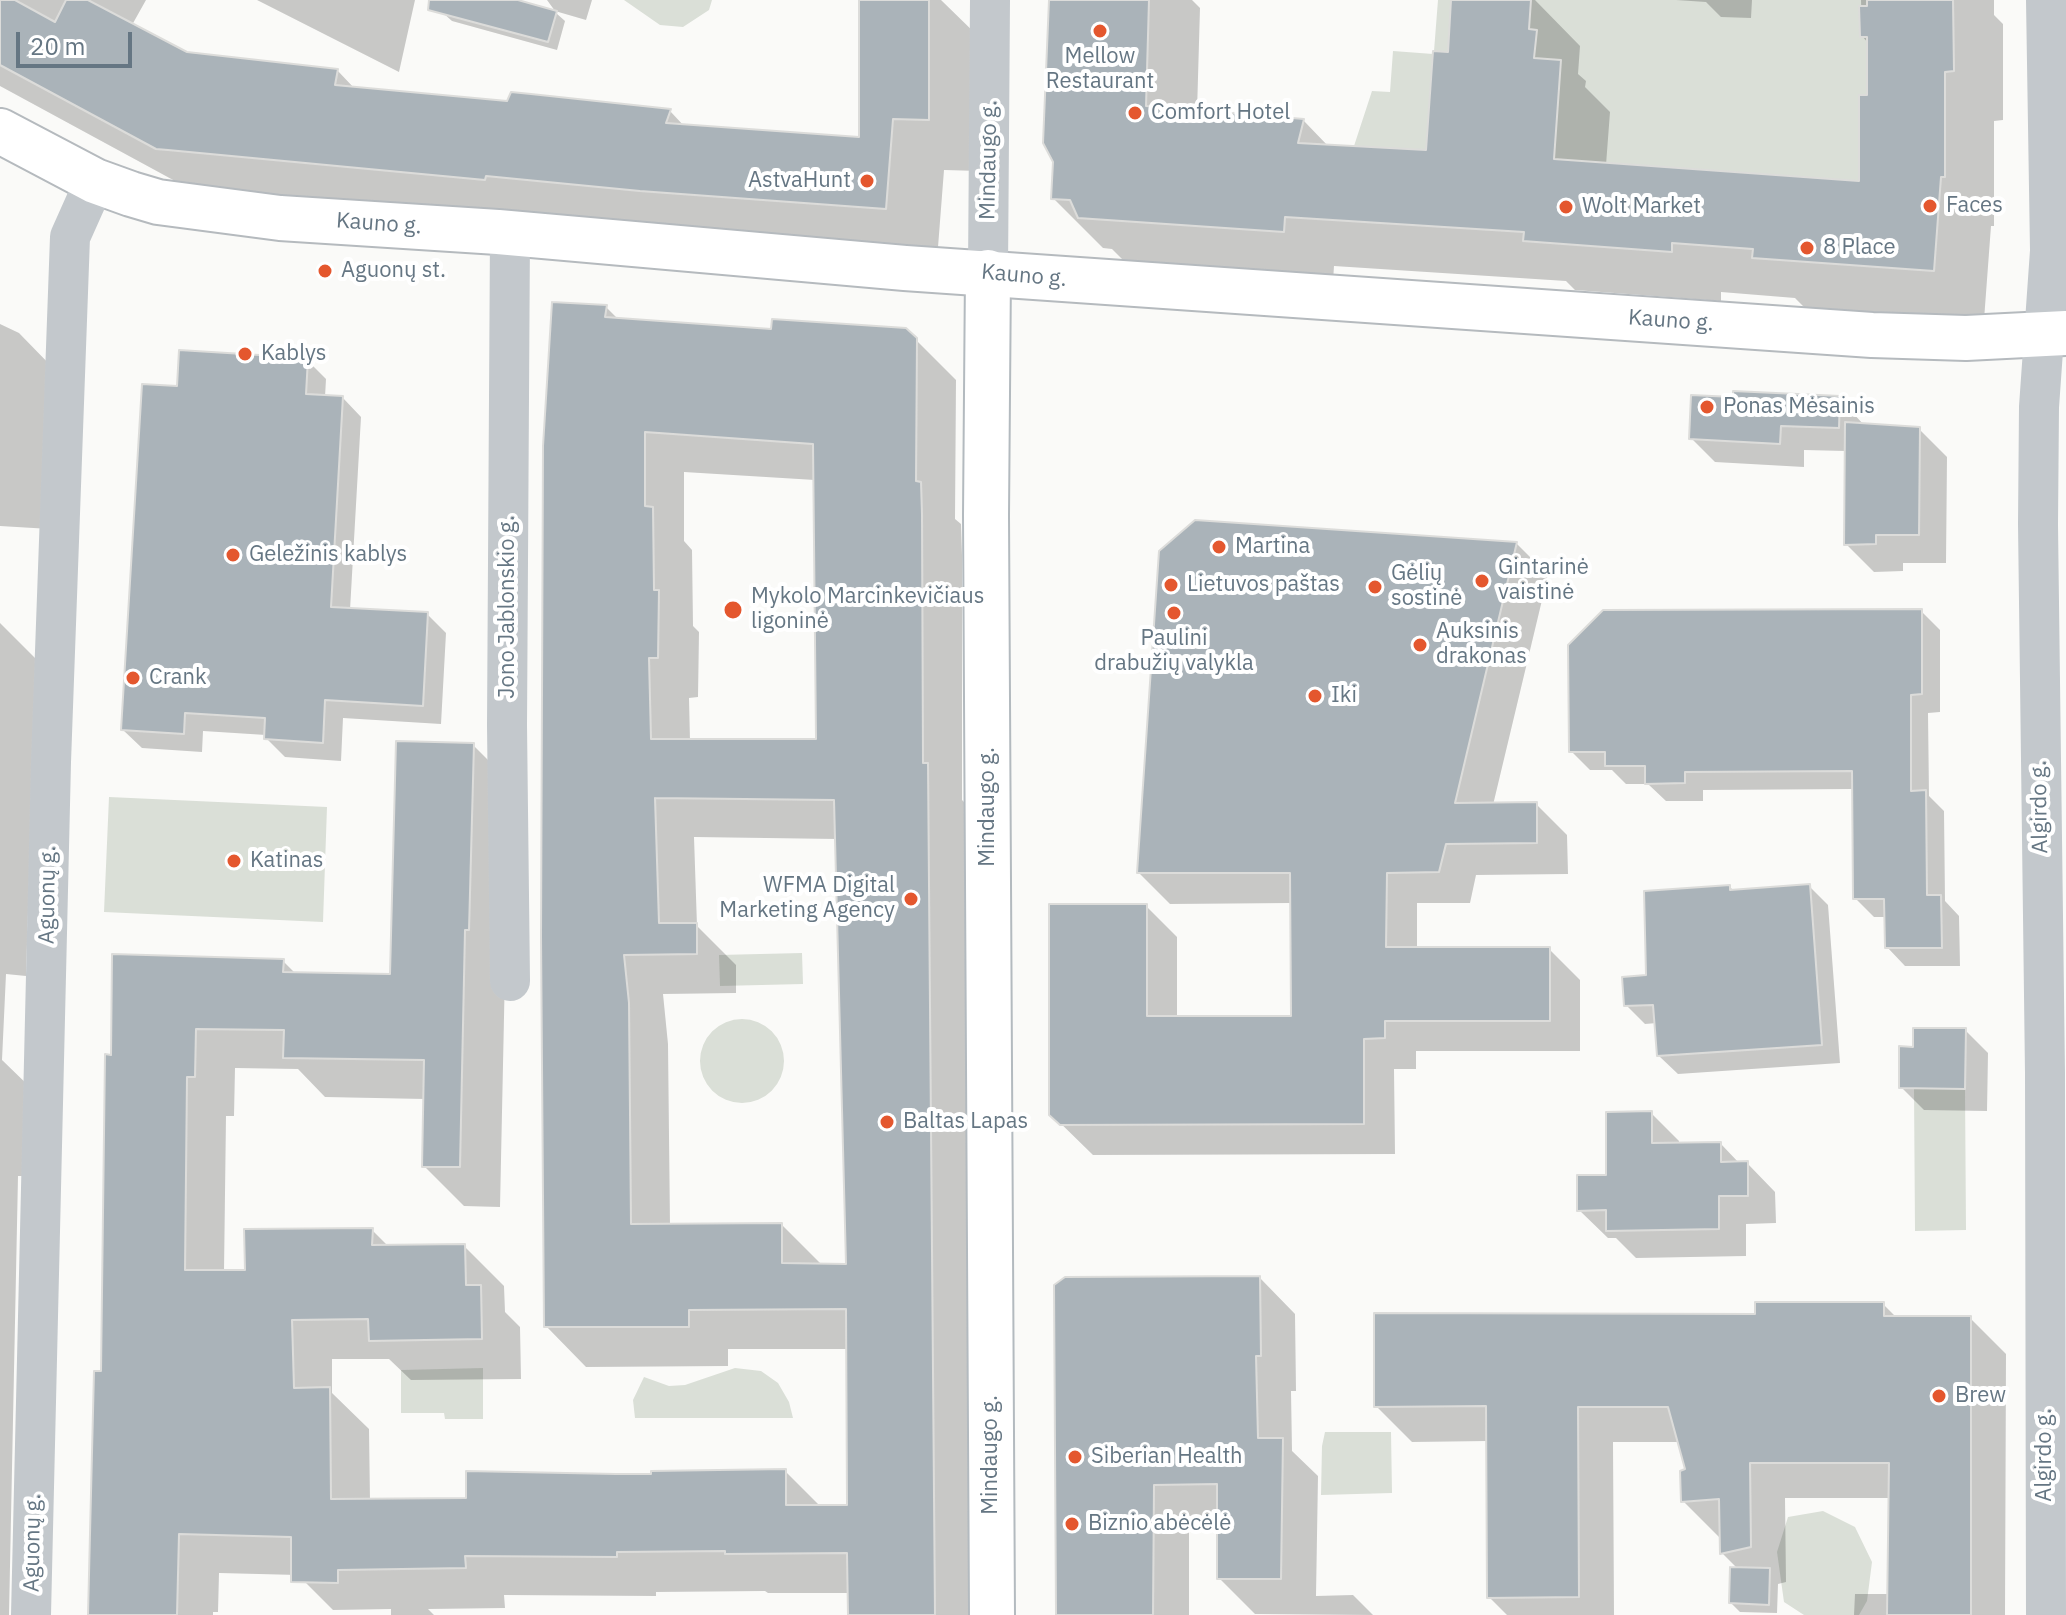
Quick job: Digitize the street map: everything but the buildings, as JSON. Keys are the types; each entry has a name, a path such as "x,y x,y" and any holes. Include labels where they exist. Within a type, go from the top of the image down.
{"main road":[{"name":"Kauno g.","path":"0,131 95,181 158,202 280,218 510,233 905,268 1872,335 1966,338 2055,334"},
{"name":"Mindaugo g.","path":"988,272 986,515 992,1615"}],"street":[{"name":"Mindaugo g.","path":"988,272 990,0"},
{"name":"Algirdo g.","path":"2046,0 2050,251 2055,334 2039,407 2038,524 2045,1073 2046,1615"},
{"name":"Aguonų g.","path":"31,1615 52,746 70,237 95,181"},
{"name":"Jono Jablonskio g.","path":"510,233 507,725 510,981"}],"shaded area":[{"path":"624,0 712,0 709,10 683,27 660,25"},
{"path":"1438,0 1451,0 1448,52 1434,51"},
{"path":"1531,0 1867,0 1867,6 1859,7 1860,37 1867,37 1867,182 1506,156 1558,108 1561,60 1534,58 1537,30 1529,29"},
{"path":"1393,51 1433,54 1427,150 1354,146 1372,91 1390,92"},
{"path":"109,797 327,807 323,922 104,912"},
{"path":"802,953 803,984 720,986 719,955"},
{"path":"742,1019 758,1022 772,1031 781,1045 784,1061 781,1077 772,1091 758,1100 742,1103 726,1100 712,1091 703,1077 700,1061 703,1045 712,1031 726,1022"},
{"path":"1914,1089 1965,1089 1966,1230 1915,1231"},
{"path":"483,1368 483,1419 445,1419 444,1413 401,1413 401,1370"},
{"path":"735,1368 761,1371 778,1383 789,1402 793,1418 635,1418 633,1400 644,1377 669,1386 685,1385"},
{"path":"1325,1432 1391,1432 1392,1493 1321,1495"},
{"path":"1823,1511 1855,1527 1872,1562 1867,1601 1859,1615 1804,1615 1784,1602 1777,1552 1788,1517"}],"place":[{"name":"Mellow Restaurant","path":"1100,31"},
{"name":"Comfort Hotel","path":"1135,113"},
{"name":"AstvaHunt","path":"867,181"},
{"name":"Faces","path":"1930,206"},
{"name":"Wolt Market","path":"1566,207"},
{"name":"8 Place","path":"1807,248"},
{"name":"Aguonų st.","path":"325,271"},
{"name":"Kablys","path":"245,354"},
{"name":"Ponas Mėsainis","path":"1707,407"},
{"name":"Martina","path":"1219,547"},
{"name":"Geležinis kablys","path":"233,555"},
{"name":"Gintarinė vaistinė","path":"1482,581"},
{"name":"Lietuvos paštas","path":"1171,585"},
{"name":"Gėlių sostinė","path":"1375,587"},
{"name":"Mykolo Marcinkevičiaus ligoninė","path":"733,610"},
{"name":"Paulini drabužių valykla","path":"1174,613"},
{"name":"Auksinis drakonas","path":"1420,645"},
{"name":"Crank","path":"133,678"},
{"name":"Iki","path":"1315,696"},
{"name":"Katinas","path":"234,861"},
{"name":"WFMA Digital Marketing Agency","path":"911,899"},
{"name":"Baltas Lapas","path":"887,1122"},
{"name":"Brew","path":"1939,1396"},
{"name":"Siberian Health","path":"1075,1457"},
{"name":"Biznio abėcėlė","path":"1072,1524"}]}
